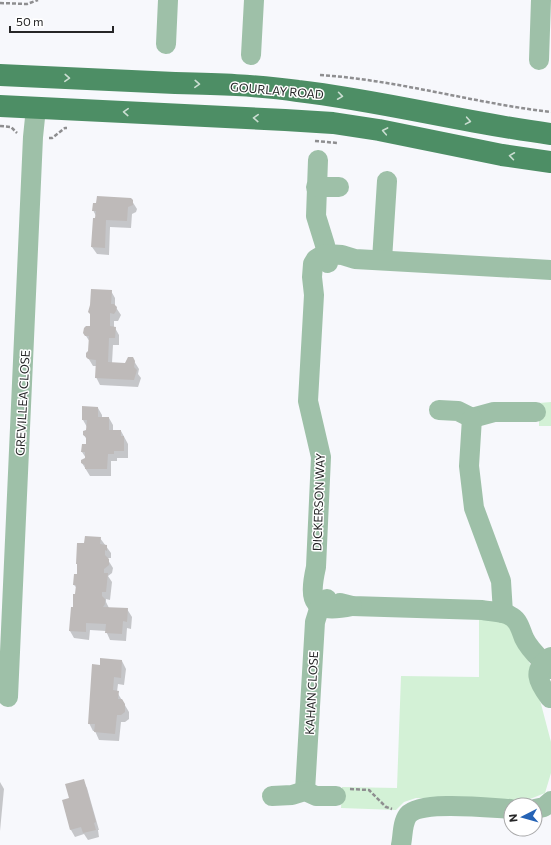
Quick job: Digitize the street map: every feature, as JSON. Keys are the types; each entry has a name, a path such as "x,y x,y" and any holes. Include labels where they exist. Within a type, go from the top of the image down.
{"main road":[{"name":"GOURLAY ROAD","path":"0,75 246,86 296,90 392,105 468,121 551,134"},
{"path":"36,108 38,77"},
{"path":"0,106 333,123 379,130 502,155 551,162"}],"street":[{"path":"166,44 168,0"},
{"path":"251,56 254,0"},
{"path":"539,60 541,0"},
{"name":"GREVILLEA CLOSE","path":"8,697 33,137 36,108"},
{"path":"318,160 316,216 324,240 327,258 551,270"},
{"path":"382,260 387,181"},
{"path":"316,187 339,187"},
{"name":"DICKERSON WAY","path":"324,602 316,567 321,457 308,401 314,295 319,273 327,258"},
{"path":"439,410 458,411 472,418 494,412 536,412"},
{"path":"472,418 469,466 474,508 501,581 503,613"},
{"path":"324,602 335,602 352,606 482,610 503,613 513,617 518,622 525,640 532,652 549,664 547,684 551,699"},
{"name":"KAHAN CLOSE","path":"305,791 315,622 324,602"},
{"path":"272,796 292,795 305,791 316,796 341,792"},
{"path":"400,845 397,824 400,813 406,804 425,802 434,806"},
{"path":"400,845 404,824 407,816 412,811 434,806 503,809"}],"path":[{"path":"0,3 27,4 38,0"},
{"path":"0,126 11,127 22,137 52,138 65,128 72,129"},
{"path":"311,141 340,143"},
{"path":"341,792 369,790 386,806 400,813"}],"green space":[{"path":"551,402 551,426 539,426 539,403"},
{"path":"479,618 507,618 531,666 551,742 551,773 545,793 535,797 503,797 503,802 416,798 404,802 396,810 341,808 342,787 397,788 401,676 479,677"}],"building":[{"path":"97,196 131,198 133,200 133,205 128,207 127,221 106,220 105,248 91,247 93,218 95,218 96,211 92,211 93,203 96,203"},
{"path":"91,289 112,290 111,304 114,304 117,307 114,314 110,313 110,326 116,327 115,338 109,338 108,362 125,363 128,357 133,357 135,361 134,367 137,370 134,380 95,378 96,360 88,359 86,357 89,336 85,336 83,333 86,326 90,326 90,314 88,312"},
{"path":"82,406 98,407 98,417 109,417 109,430 121,430 121,436 124,436 124,451 114,451 114,454 108,454 107,469 85,469 85,465 81,463 81,460 85,458 85,452 81,452 82,444 86,444 86,437 83,435 83,431 86,430 87,420 82,420"},
{"path":"85,536 101,537 100,544 107,545 105,555 109,559 109,565 104,569 104,573 108,573 106,592 102,592 102,596 105,599 105,604 103,607 128,608 127,622 123,621 122,634 105,633 106,624 86,623 86,632 69,631 71,607 73,607 73,594 75,594 76,585 73,585 74,574 77,574 77,543 84,543"},
{"path":"100,658 122,660 121,678 114,677 113,690 119,691 118,699 122,699 125,704 125,712 121,715 117,715 115,734 94,732 95,724 88,724 92,664 100,665"},
{"path":"84,779 96,822 94,823 96,830 83,833 81,827 70,830 62,800 69,798 65,784"}]}
